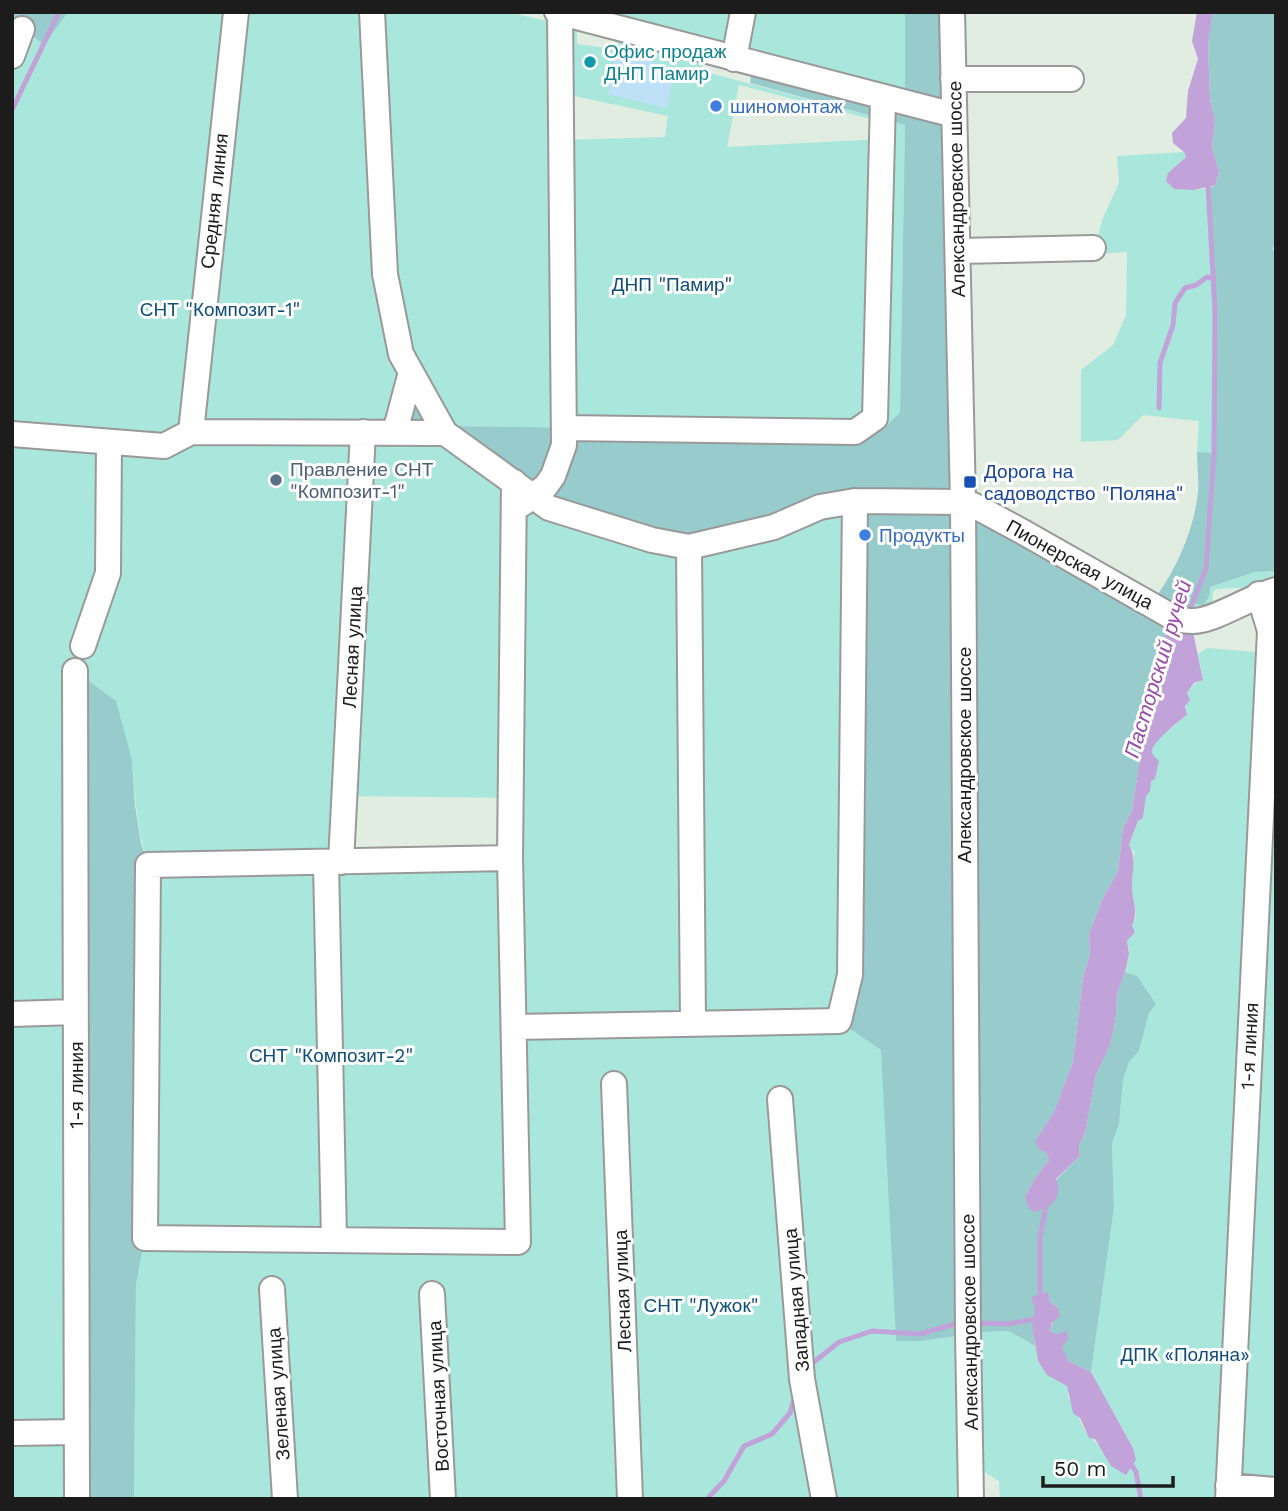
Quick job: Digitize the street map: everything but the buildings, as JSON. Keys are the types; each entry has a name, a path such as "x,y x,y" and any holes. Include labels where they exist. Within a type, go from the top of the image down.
{"street":[{"name":"Средняя линия","path":"191,432 236,12"},
{"path":"372,12 385,274 401,354 445,433 520,496 549,508 652,540 690,547 774,527 820,507 855,501 962,502"},
{"path":"734,59 743,12"},
{"name":"Александровское шоссе","path":"952,12 962,502 971,1499"},
{"path":"520,496 545,487 554,477 562,457 565,428 561,334 558,13 954,115"},
{"path":"12,56 22,29"},
{"path":"953,79 1071,79"},
{"path":"565,428 855,432 875,418 883,98"},
{"path":"958,251 1093,248"},
{"path":"394,432 411,372"},
{"path":"12,434 164,446 191,432 445,433"},
{"name":"Лесная улица","path":"334,1238 334,862 363,432"},
{"path":"83,646 108,573 109,443"},
{"path":"510,858 148,865 145,1238 518,1242 510,858 520,496"},
{"path":"514,1027 839,1021 850,975 855,501"},
{"name":"Пионерская улица","path":"962,502 974,505 1185,620 1212,616 1268,592"},
{"path":"690,547 693,1023"},
{"name":"1-я линия","path":"1228,1493 1270,631 1268,592"},
{"name":"1-я линия","path":"75,671 77,1499"},
{"path":"12,1014 75,1012"},
{"name":"Лесная улица","path":"614,1084 630,1499"},
{"name":"Западная улица","path":"780,1099 802,1379 824,1499"},
{"name":"Зеленая улица","path":"272,1289 285,1499"},
{"name":"Восточная улица","path":"432,1294 443,1499"},
{"path":"12,1433 76,1432"},
{"path":"1228,1493 1276,1490"}],"green space":[{"path":"68,12 372,12 401,354 395,432 855,501 896,1341 921,1341 1009,1331 1035,1346 1038,1361 1068,1386 1068,1396 1085,1431 1101,1448 1111,1466 1133,1448 1091,1372 1114,1208 1112,1144 1119,1124 1123,1080 1129,1062 1139,1051 1149,1013 1156,1004 1137,976 1125,972 1129,954 1127,941 1136,916 1132,886 1134,852 1129,845 1138,821 1143,818 1151,781 1151,748 1187,715 1188,693 1203,679 1198,654 1207,648 1268,653 1255,587 1216,589 1213,592 1212,607 1190,609 1210,587 1255,572 1276,571 1276,1490 1228,1499 1000,1499 999,1481 971,1464 971,1499 134,1499 136,1284 145,1238 148,865 135,800 132,760 77,1499 12,1499 12,56 22,29 44,45","holes":["345,796 510,798 510,858 341,862"]},
{"name":"ДНП \"Памир\"","path":"382,12 508,12 577,28 577,44 615,49 620,29 705,51 702,71 905,125 900,414 882,430 854,432 452,426 410,352 395,273","holes":["739,85 882,122 881,139 727,147","560,93 668,116 665,137 560,140"]},
{"path":"604,12 905,12 905,93"},
{"path":"1184,152 1186,157 1168,173 1194,190 1209,188 1215,312 1214,454 1197,452 1199,421 1143,415 1118,440 1081,442 1081,370 1113,345 1126,315 1127,252 1098,254 1098,236 1102,220 1119,183 1117,156"}],"shaded area":[{"path":"12,12 68,12 44,45 23,29 12,56"},
{"path":"905,12 952,12 960,502 1175,624 1160,641 1162,672 1135,741 1140,759 1132,811 1123,828 1118,871 1102,900 1089,934 1090,953 1083,978 1073,1062 1054,1112 1035,1141 1046,1152 1049,1160 1025,1197 1034,1212 1049,1206 1056,1180 1080,1156 1079,1146 1085,1133 1096,1075 1110,1045 1116,1017 1117,994 1125,972 1137,976 1156,1004 1149,1013 1139,1051 1129,1062 1123,1080 1119,1124 1112,1144 1114,1208 1091,1372 1068,1361 1055,1334 1050,1331 1058,1308 1050,1302 1048,1293 1034,1317 1035,1346 1009,1331 921,1341 896,1341 881,1050 839,1021 855,502 696,545 549,508 474,454 395,432 401,354 395,273 410,352 452,426 854,432 882,430 900,413 905,125 750,83 753,65 905,92"},
{"path":"1197,12 1213,12 1208,43 1210,99 1215,121 1212,148 1219,171 1216,185 1194,190 1174,189 1166,181 1168,173 1186,157 1173,143 1172,133 1186,118 1188,91 1198,59 1192,41"},
{"path":"1213,12 1276,12 1276,231 1273,250 1276,253 1276,571 1255,572 1210,587 1209,597 1203,605 1194,604 1190,609 1178,608 1158,594 1179,558 1193,518 1198,491 1197,452 1214,453 1215,312 1209,188 1216,185 1219,172 1212,148 1215,121 1210,99 1208,42"},
{"path":"616,52 675,68 667,108 608,94"},
{"path":"1175,624 1192,627 1203,680 1194,683 1187,693 1190,700 1185,706 1187,715 1166,732 1153,748 1152,752 1159,761 1155,779 1151,781 1150,791 1146,796 1143,818 1138,821 1129,845 1133,860 1135,910 1132,926 1135,932 1127,941 1129,954 1117,994 1116,1017 1110,1045 1096,1075 1085,1133 1079,1146 1080,1156 1056,1179 1058,1192 1051,1205 1034,1212 1029,1209 1025,1197 1049,1160 1046,1152 1040,1150 1035,1141 1054,1112 1073,1062 1083,978 1090,953 1089,934 1102,900 1118,871 1123,828 1132,811 1140,759 1135,741 1162,672 1160,641"},
{"path":"75,671 116,701 132,760 135,806 141,843 148,865 145,1238 136,1284 134,1499 77,1499"},
{"path":"1048,1292 1050,1302 1058,1308 1060,1316 1052,1323 1050,1331 1056,1334 1066,1331 1068,1339 1062,1347 1068,1361 1091,1372 1133,1448 1136,1460 1126,1475 1111,1466 1095,1439 1089,1438 1080,1418 1073,1413 1067,1386 1047,1375 1038,1361 1032,1326 1035,1308 1031,1297"}],"waterway":[{"path":"12,110 59,12"},
{"name":"Пасторский ручей","path":"1188,615 1206,568 1214,454 1215,312 1208,184"},
{"path":"1159,408 1160,363 1173,325 1175,303 1185,288 1196,285 1207,277 1214,279"},
{"name":"Пасторский ручей","path":"1040,1299 1040,1237 1047,1201"},
{"path":"976,1323 1009,1324 1039,1318"},
{"path":"809,1366 839,1342 872,1331 920,1334 962,1322"},
{"path":"707,1499 724,1481 744,1446 772,1434 790,1413 795,1396"},
{"name":"Пасторский ручей","path":"1130,1462 1136,1472 1141,1499"}],"place":[{"name":"Офис продаж ДНП Памир","path":"590,62"},
{"name":"шиномонтаж","path":"716,106"},
{"name":"Правление СНТ \"Композит-1\"","path":"276,480"},
{"name":"Дорога на садоводство \"Поляна\"","path":"970,482"},
{"name":"Продукты","path":"865,535"}],"park label":[{"name":"СНТ \"Композит-1\"","path":"220,309"},
{"name":"СНТ \"Композит-2\"","path":"331,1055"},
{"name":"СНТ \"Лужок\"","path":"701,1305"},
{"name":"ДПК «Поляна»","path":"1185,1354"}]}
